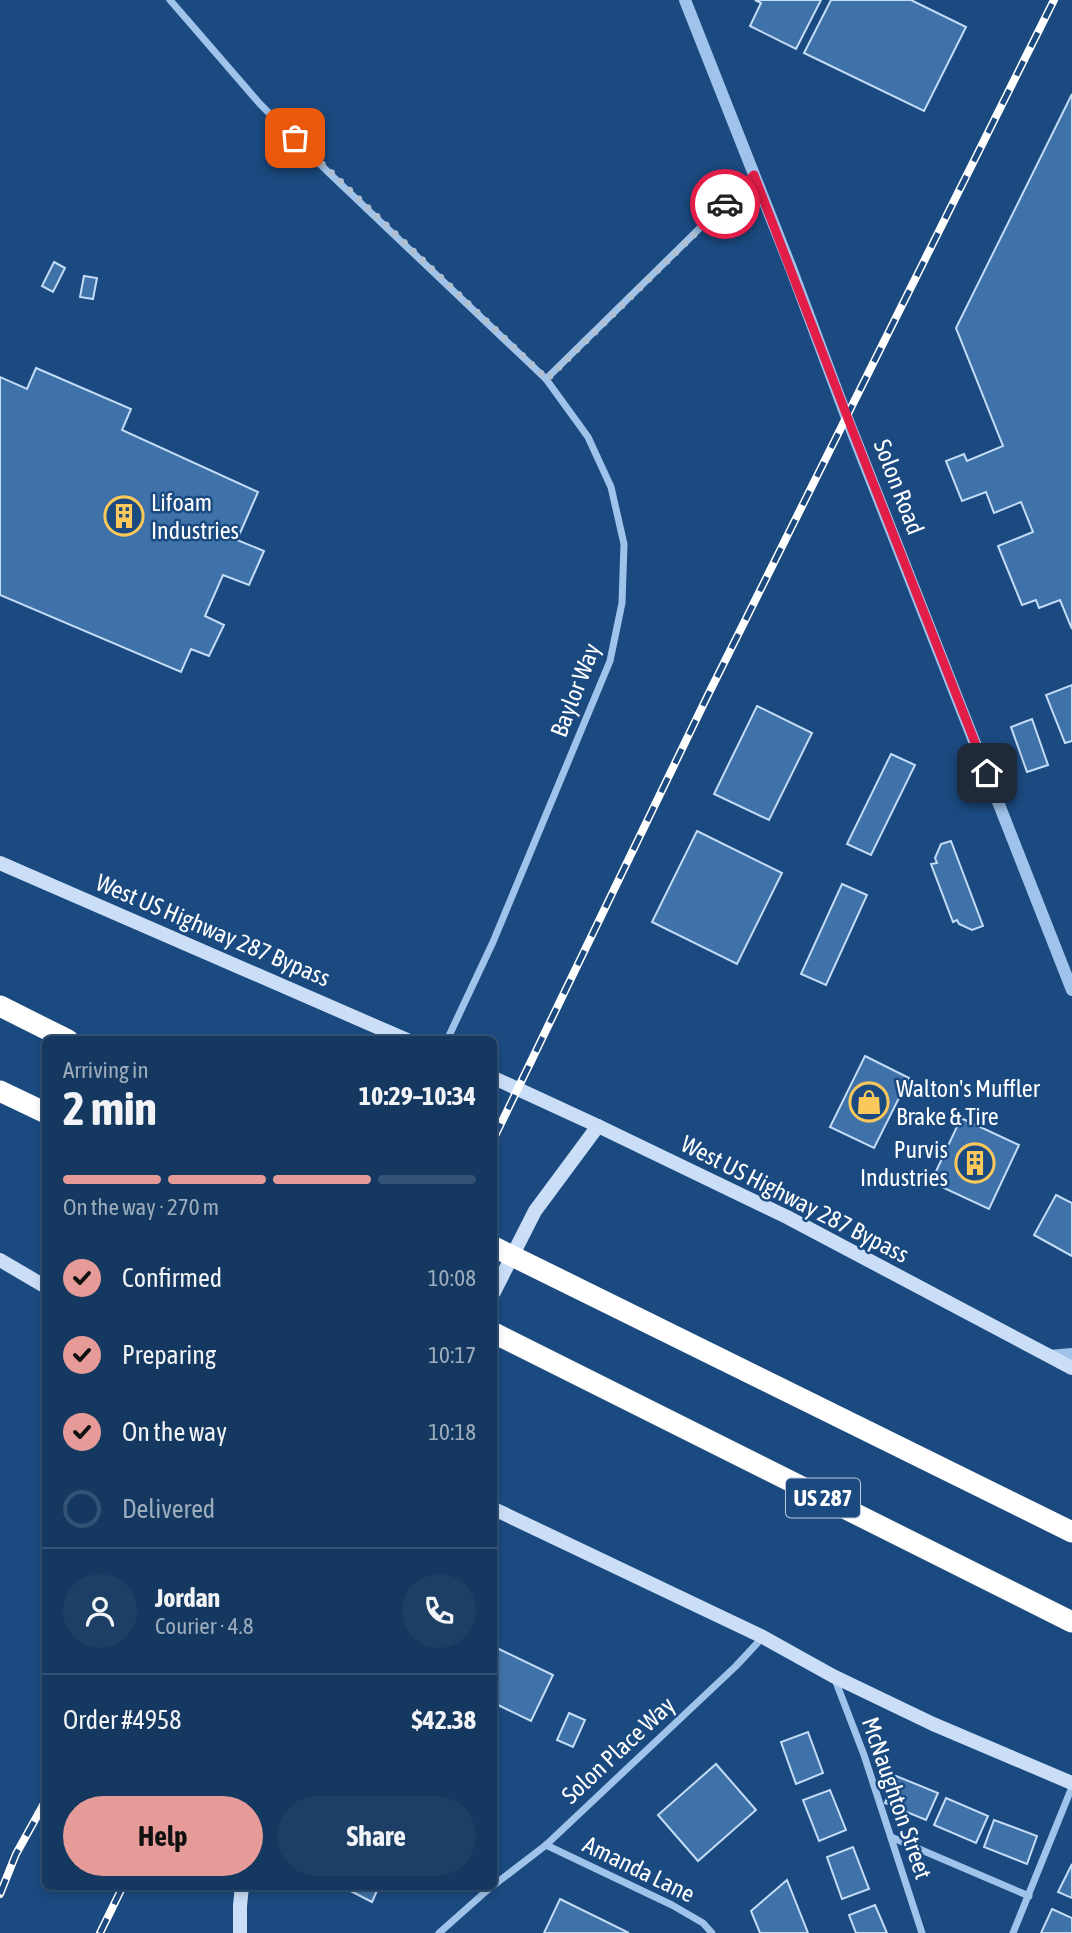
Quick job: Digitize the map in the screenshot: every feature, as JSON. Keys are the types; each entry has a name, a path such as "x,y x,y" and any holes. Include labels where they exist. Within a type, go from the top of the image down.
{"highway":[{"path":"0,1006 60,1036"},
{"path":"0,1091 42,1111"},
{"path":"497,1248 1072,1532"},
{"name":"US 287","path":"497,1335 1072,1622"}],"main road":[{"name":"West US Highway 287 Bypass","path":"0,863 398,1036"},
{"name":"West US Highway 287 Bypass","path":"497,1079 787,1217 1072,1368"},
{"path":"497,1286 535,1211 598,1126"},
{"path":"0,1260 42,1285"},
{"path":"497,1510 763,1637 833,1676 933,1724 1072,1785"},
{"path":"240,1933 242,1890"}],"street":[{"name":"Baylor Way","path":"170,0 260,104 547,379 588,437 611,487 624,544 622,603 610,662 493,942 449,1036"},
{"name":"Solon Road","path":"685,0 1072,990"},
{"path":"547,379 754,175"},
{"path":"1049,1356 1072,1354"},
{"name":"Solon Place Way","path":"497,1883 546,1845 736,1666 763,1637"},
{"name":"McNaughton Street","path":"833,1676 864,1755 922,1933"},
{"path":"1013,1933 1072,1785"},
{"path":"891,1837 1029,1896"},
{"name":"Amanda Lane","path":"546,1845 673,1905 703,1923 712,1933"},
{"name":"Solon Place Way","path":"439,1933 488,1890"}],"building":[{"path":"755,0 821,0 796,49 750,26 761,3"},
{"path":"831,0 911,0 966,27 924,111 804,53"},
{"path":"1072,94 1072,629 1060,600 1039,608 1036,600 1022,605 998,546 1033,532 1021,502 994,513 986,492 962,501 946,461 964,454 967,461 1003,446 956,328"},
{"path":"54,262 65,268 53,292 42,286"},
{"path":"84,276 97,278 93,299 80,297"},
{"name":"Lifoam Industries","path":"36,368 131,409 122,430 258,492 237,540 264,551 249,585 223,575 205,616 224,625 209,656 191,649 181,672 0,595 0,377 27,389"},
{"path":"1072,685 1072,741 1065,743 1046,695"},
{"path":"757,706 812,733 769,820 714,794"},
{"path":"1032,719 1048,765 1027,772 1011,727"},
{"path":"891,754 915,765 871,855 847,844"},
{"path":"697,831 782,873 737,964 652,922"},
{"path":"951,841 983,926 972,930 959,924 957,920 953,922 931,864 937,863 935,858 941,844"},
{"path":"842,884 867,895 826,985 801,974"},
{"name":"Walton's Muffler Brake & Tire","path":"865,1056 909,1078 874,1148 830,1127"},
{"name":"Purvis Industries","path":"961,1118 1019,1145 989,1209 931,1182"},
{"path":"1056,1195 1072,1203 1072,1256 1034,1235"},
{"path":"497,1648 553,1675 531,1721 497,1704"},
{"path":"569,1713 585,1720 573,1747 557,1740"},
{"path":"808,1732 823,1773 796,1784 781,1742"},
{"path":"716,1764 756,1810 698,1861 658,1815"},
{"path":"896,1776 938,1793 926,1820 885,1803"},
{"path":"830,1790 846,1830 819,1841 803,1800"},
{"path":"946,1798 988,1816 976,1843 934,1825"},
{"path":"994,1820 1037,1836 1027,1864 984,1847"},
{"path":"853,1847 869,1889 842,1899 827,1857"},
{"path":"1072,1864 1072,1898 1058,1892"},
{"path":"787,1880 808,1933 760,1933 751,1911"},
{"path":"349,1890 377,1890 372,1902"},
{"path":"560,1899 629,1933 544,1933"},
{"path":"875,1905 887,1933 856,1933 849,1915"},
{"path":"1052,1909 1072,1918 1072,1933 1041,1933"}],"railway":[{"path":"497,1132 707,697 1054,0"},
{"path":"0,1894 16,1854 42,1807"},
{"path":"100,1933 121,1890"}],"way so far":[{"path":"295,138 547,379 725,204"}],"place":[{"name":"Lifoam Industries","path":"124,516"},
{"name":"Walton's Muffler Brake & Tire","path":"869,1102"},
{"name":"Purvis Industries","path":"975,1163"}],"route":[{"path":"725,204 754,175 987,773"}]}
